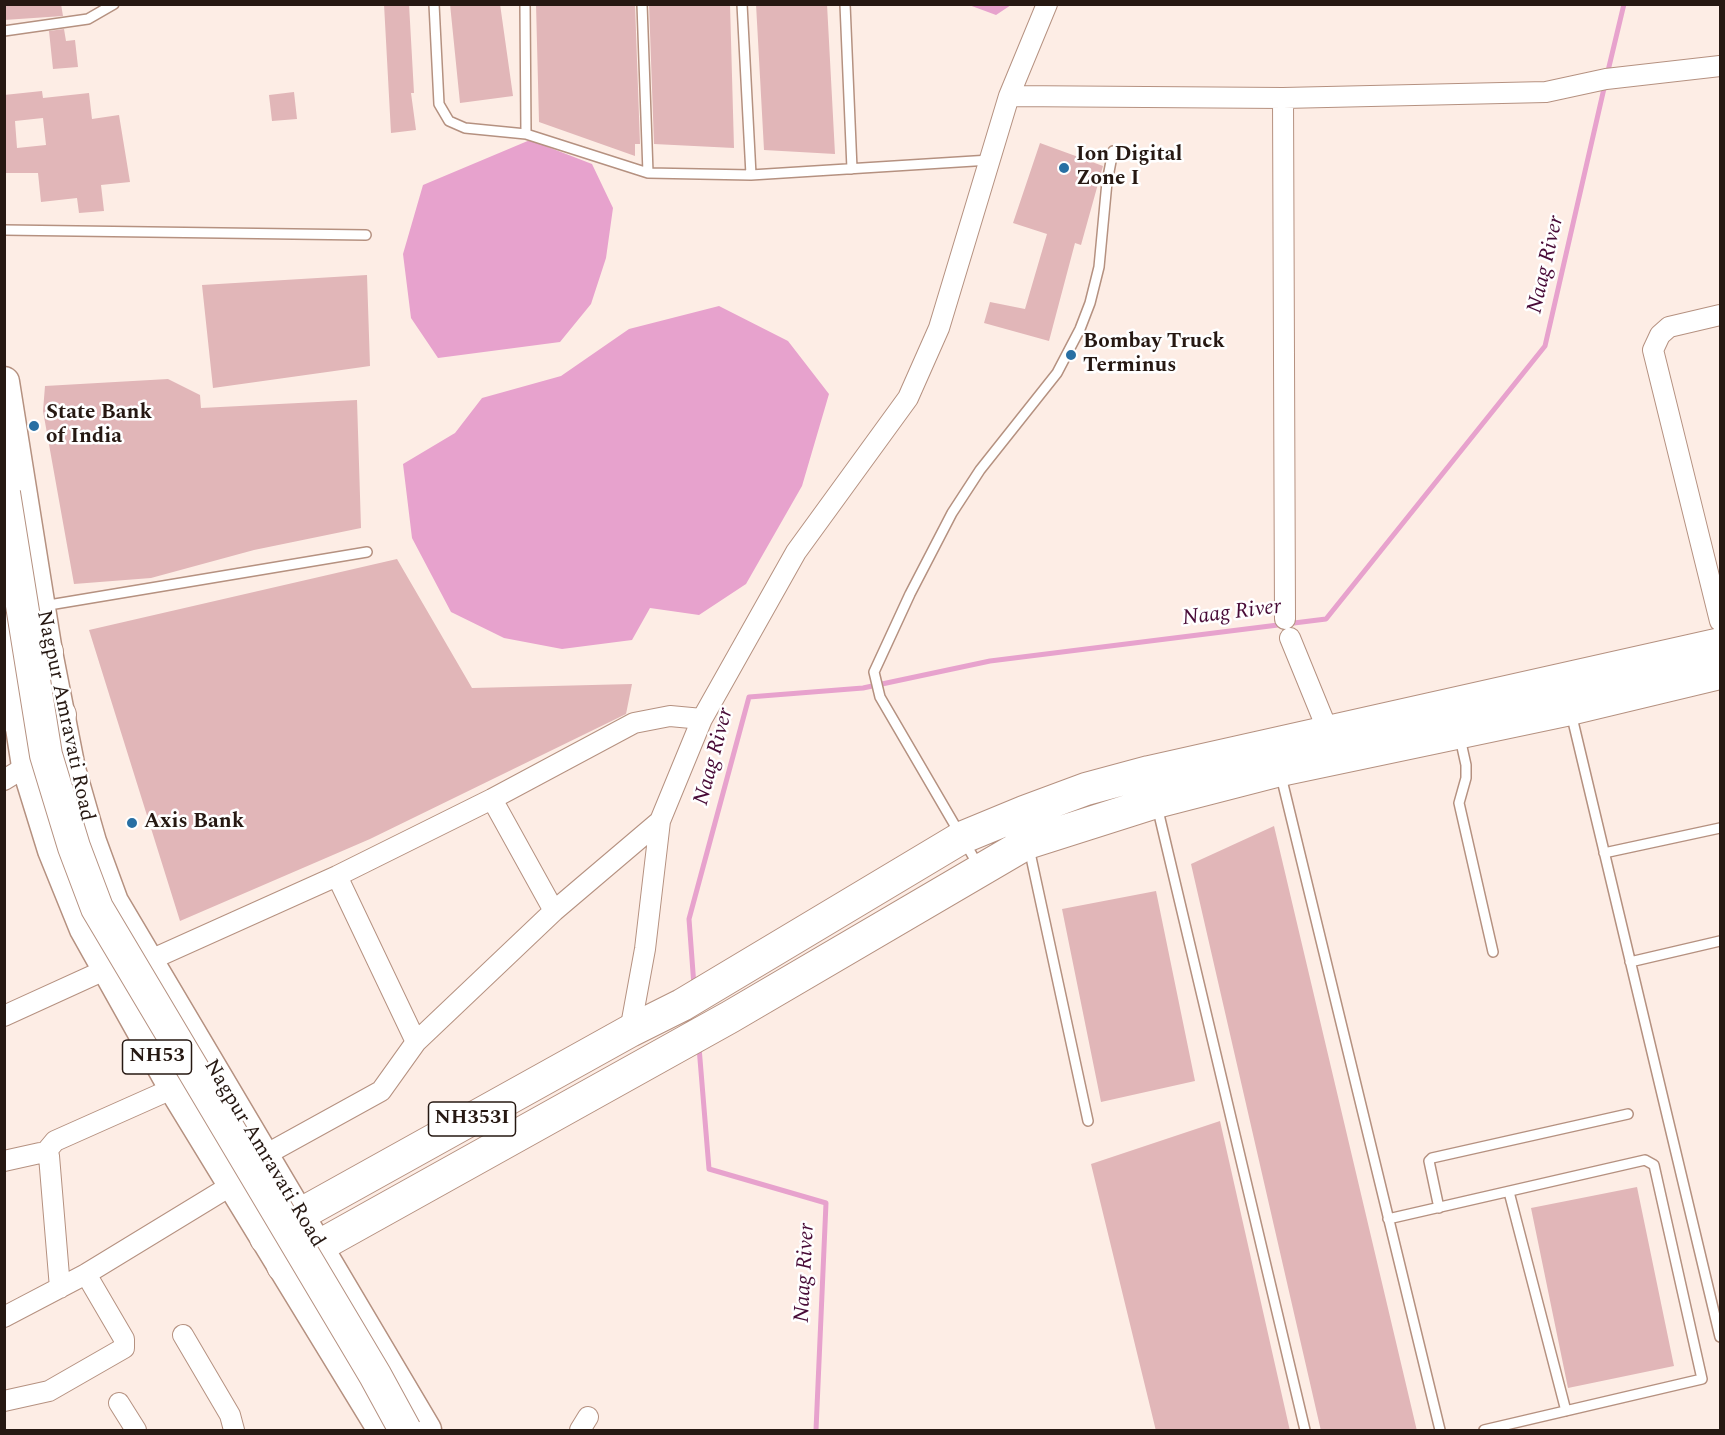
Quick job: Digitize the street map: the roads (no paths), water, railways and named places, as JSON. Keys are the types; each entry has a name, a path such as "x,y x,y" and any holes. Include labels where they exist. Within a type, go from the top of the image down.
{"highway":[{"path":"4,493 46,755 74,847 97,908 148,998 375,1375 405,1431"},
{"path":"6,640 47,652"},
{"path":"961,838 1086,789 1153,787 1280,770 1459,733 1566,694 1720,644"},
{"path":"980,868 1028,843 1153,787 1328,731 1720,673"},
{"path":"12,716 60,715"},
{"name":"NH353I","path":"266,1238 299,1215 630,1031 694,998 961,838"},
{"name":"NH353I","path":"283,1266 698,1035 980,868"}],"main road":[{"name":"Nagpur Amravati Road","path":"4,382 47,652 70,770 91,843 113,902 265,1155 426,1431"},
{"name":"Nagpur Amravati Road","path":"6,640 16,773 53,850 85,929 174,1088 383,1431"}],"street":[{"path":"630,1031 645,949 660,820 702,719 796,552 908,398 939,328 1010,96 1047,4"},
{"path":"1010,96 1283,98 1546,92 1606,79 1720,66"},
{"path":"1283,98 1288,628 1328,731"},
{"path":"1720,315 1669,327 1660,335 1653,350 1720,621"},
{"path":"148,961 337,876 492,799 634,723 670,716 702,719"},
{"path":"492,799 554,910"},
{"path":"265,1155 381,1091 416,1042 554,910 660,820"},
{"path":"337,876 416,1042"},
{"path":"4,1016 106,969"},
{"path":"4,1161 45,1153 55,1141 174,1088"},
{"path":"45,1153 51,1163 60,1288"},
{"path":"4,1317 86,1274 232,1185"},
{"path":"4,1401 49,1390 124,1348 124,1340 86,1274"},
{"path":"183,1335 230,1415 234,1431"},
{"path":"119,1403 136,1431"}],"lane":[{"path":"4,31 88,19 114,4"},
{"path":"434,4 436,81 439,104 448,121 465,128 526,134 648,173 751,175 992,159"},
{"path":"525,4 526,134"},
{"path":"642,4 648,173"},
{"path":"742,4 751,175"},
{"path":"845,4 852,169"},
{"path":"980,868 878,692 874,679 910,594 952,513 980,470 1057,372 1080,329 1100,267 1107,182 1113,152"},
{"path":"4,230 366,235"},
{"path":"40,606 367,552"},
{"path":"1566,694 1720,1337"},
{"path":"1459,733 1466,765 1466,778 1459,803 1493,952"},
{"path":"1280,770 1440,1431"},
{"path":"1153,787 1305,1431"},
{"path":"1604,853 1720,828"},
{"path":"1028,843 1088,1121"},
{"path":"1630,962 1720,941"},
{"path":"1439,1208 1430,1161 1432,1158 1628,1114"},
{"path":"1388,1219 1645,1160 1654,1165 1702,1379 1484,1431"},
{"path":"1509,1192 1566,1411"}],"waterway":[{"name":"Naag River","path":"1607,75 1624,4"},
{"name":"Naag River","path":"694,986 689,919 749,697 863,688 990,661 1326,619 1545,346 1605,84"},
{"name":"Naag River","path":"699,1047 709,1169 826,1203 816,1430"}],"place":[{"name":"Ion Digital Zone I","path":"1064,168"},
{"name":"Bombay Truck Terminus","path":"1071,355"},
{"name":"State Bank of India","path":"34,426"},
{"name":"Axis Bank","path":"132,823"}]}
